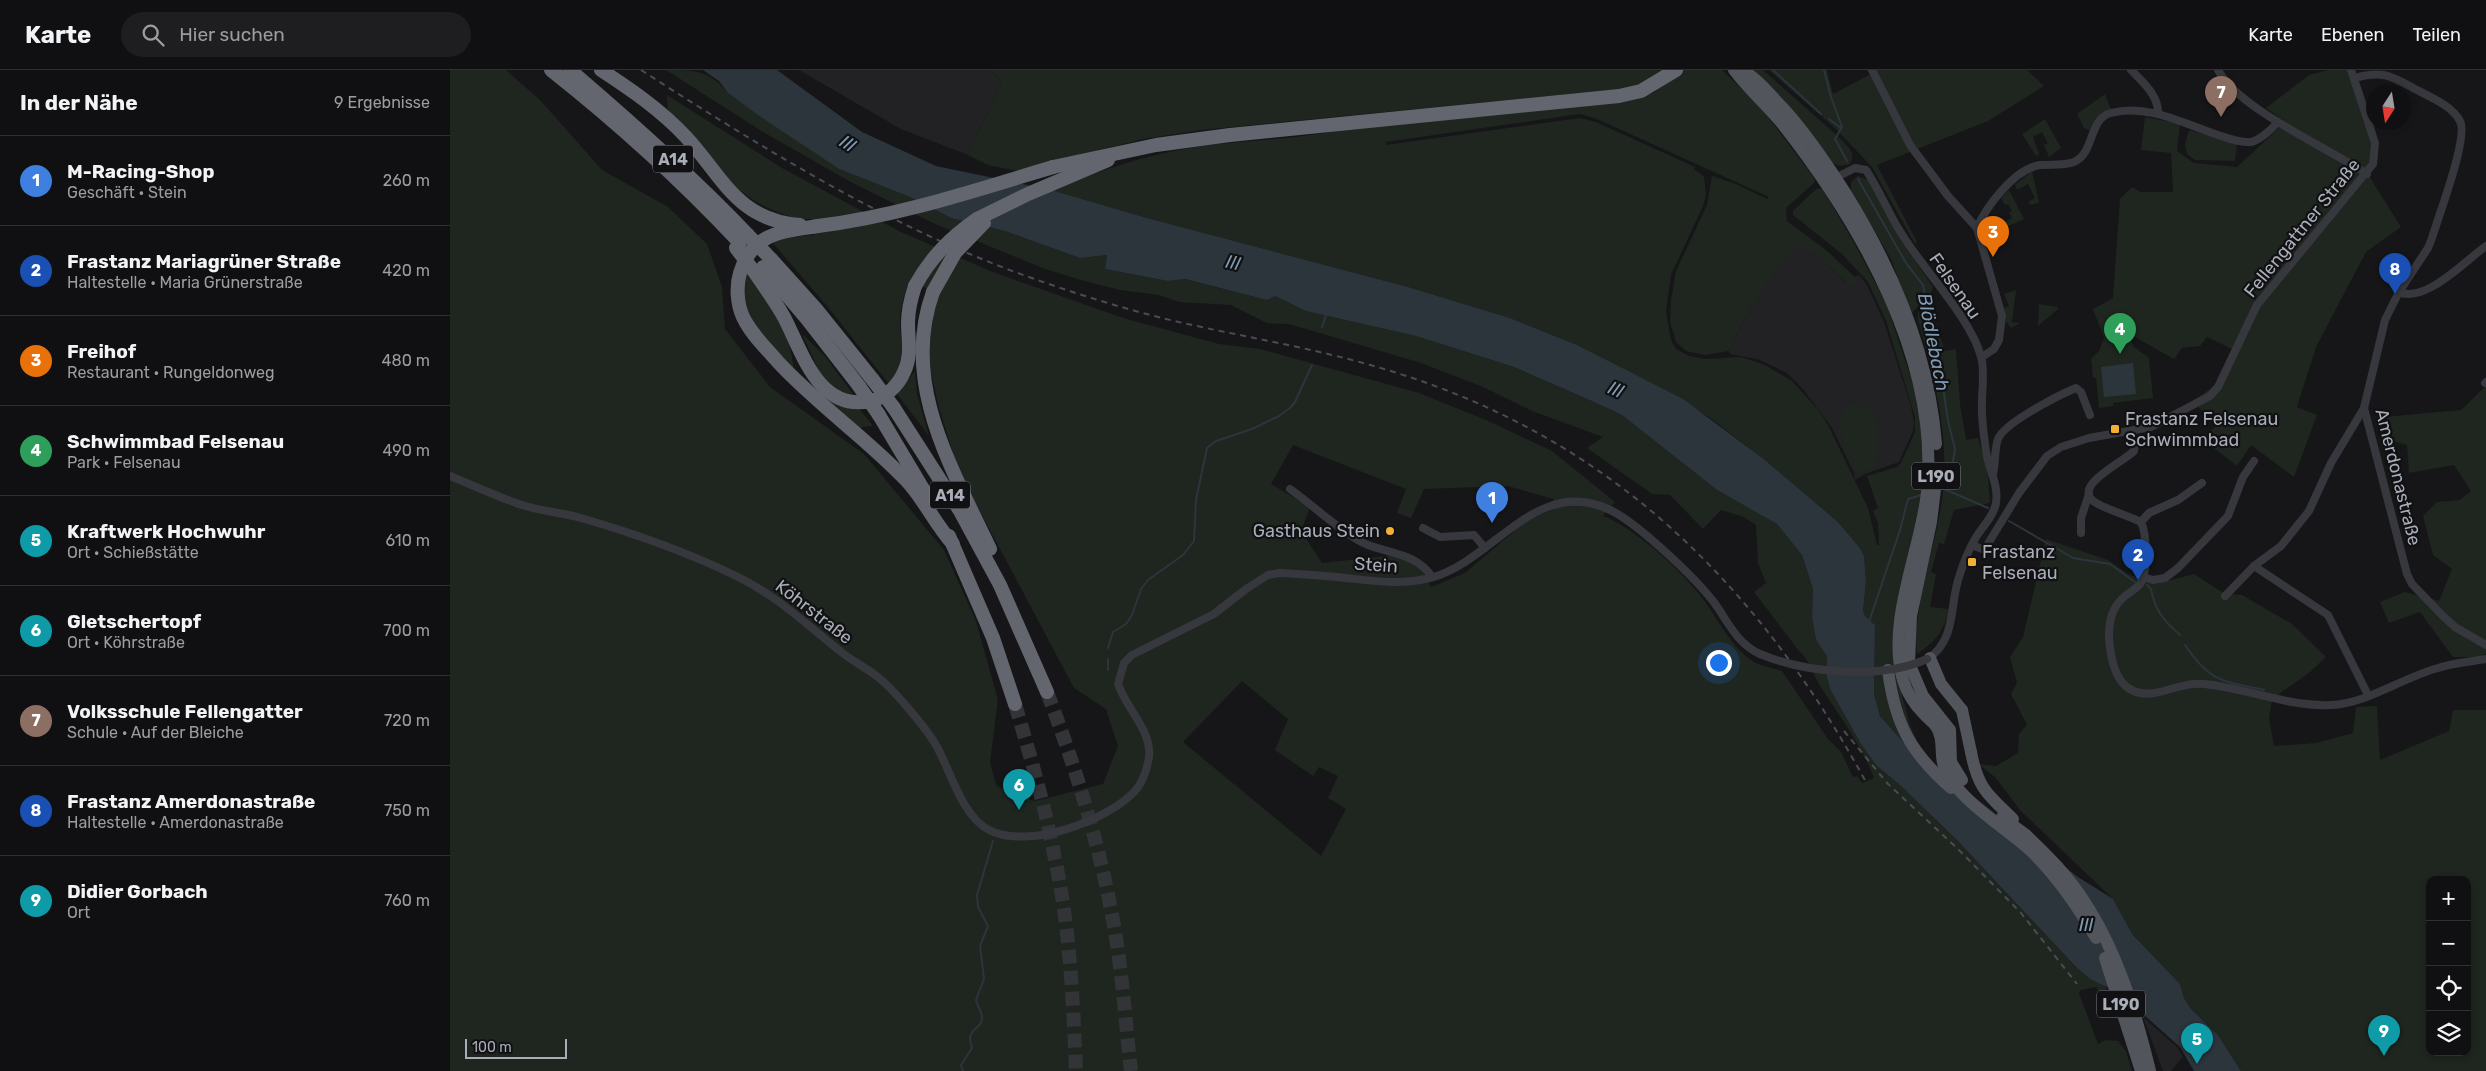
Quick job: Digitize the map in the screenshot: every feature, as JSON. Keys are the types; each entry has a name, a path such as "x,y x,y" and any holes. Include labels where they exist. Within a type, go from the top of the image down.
{"highway":[{"path":"953,544 937,526 906,481 807,392 771,354 743,317 738,302 738,280 743,264 753,247 765,237 778,232 860,221 907,210 1053,167 1156,146 1230,135 1619,96 1641,90 1672,71"},
{"path":"603,72 630,89 685,136 721,183 739,201 757,214 773,221 818,226"},
{"name":"A14","path":"561,73 593,89 648,136 710,194 741,242"},
{"name":"A14","path":"561,73 741,242 807,318 879,415 918,478 953,544 993,638 1015,704"},
{"path":"763,267 784,318 817,382 837,398 854,402 873,401 882,397 896,386 904,374 909,357 909,315 915,286 928,262 945,244 977,219 1028,194 1127,152"},
{"path":"1000,585 998,566 935,427 925,390 921,345 924,324 933,292 955,253 968,238 1002,208"},
{"name":"A14","path":"763,267 816,309 894,408 960,511 1000,585 1047,692"}],"main road":[{"name":"L190","path":"1734,70 1830,180 1895,309 1908,345 1921,396 1928,447 1927,490 1902,615 1900,664 1912,699 1934,724 1945,741 1951,762 1959,777 2026,834 2084,899 2102,930 2120,971 2150,1071"},
{"name":"L190","path":"1741,70 1770,94 1790,116 1830,180 1875,242 1904,306 1922,361 1932,403 1937,457 1934,505 1911,616 1909,663 1923,696 1948,725"},
{"path":"1928,658 1940,684 1962,710 1975,771 1982,788 2002,813"},
{"path":"1888,670 1898,716 1908,741 1932,771 1960,795 1970,799"},
{"path":"1934,724 1948,725 1966,730 1945,741"},
{"path":"1945,741 1948,725"},
{"name":"L190","path":"1945,741 1942,762 1953,783 2029,850 2053,874 2080,911 2096,938 2111,973 2141,1071"}],"street":[{"path":"1872,70 1910,145 1948,196 1976,228 2002,316 2002,330 1999,340 1994,349 1982,357"},
{"path":"2131,70 2153,95 2158,106 2158,114"},
{"path":"2218,70 2228,86 2278,122 2367,174"},
{"name":"Amerdonastraße","path":"2352,74 2376,73 2391,76 2449,108 2460,122 2462,142 2432,238 2428,248 2399,292 2380,336 2364,408 2407,574 2412,584 2455,627 2486,645"},
{"name":"Fellengattner Straße","path":"1972,545 1982,549 1986,547 2019,494 2047,456 2061,447 2090,438 2151,427 2210,396 2218,387 2257,305 2367,174 2373,164 2375,143 2352,74"},
{"path":"1976,228 1990,203 2024,173 2038,166 2071,163 2082,158 2089,148 2092,135 2101,119 2108,113 2121,111 2158,114 2234,140 2252,142 2272,129 2278,122"},
{"name":"Felsenau","path":"1830,180 1855,168 1866,170 1903,236 1958,313 1976,342 1982,357 1984,434 1986,454 1993,474 1996,501 1994,510 1972,545 1958,578 1954,614 1948,637 1928,658"},
{"path":"2399,292 2404,295 2414,294 2441,282 2486,246"},
{"name":"Felsenau","path":"1993,474 1998,438 2004,430 2054,398 2076,388 2081,392 2090,415"},
{"path":"2225,596 2254,566 2281,546 2309,511 2331,463 2364,408"},
{"path":"2081,532 2081,518 2089,494 2090,484 2134,451 2132,431"},
{"path":"2143,577 2153,580 2165,578 2178,568 2228,516 2243,477 2254,461"},
{"name":"Köhrstraße","path":"450,476 518,504 577,517 624,532 738,576 777,600 840,652 879,678 894,692 936,746 961,799 975,818 989,830 1007,836 1028,837 1061,831 1092,820"},
{"path":"2141,522 2149,512 2178,500 2202,483"},
{"path":"1290,489 1366,544 1398,552 1425,566 1432,577"},
{"path":"2089,494 2096,504 2141,522 2146,531 2143,577 2140,584 2118,603 2110,622 2113,661 2122,683 2132,692 2146,694 2183,685 2203,684 2297,703 2331,705 2368,695 2437,668 2486,659"},
{"name":"Stein","path":"1092,820 1120,804 1134,791 1146,772 1149,756 1145,735 1128,708 1118,684 1124,663 1132,655 1214,614 1268,576 1279,573 1380,583 1409,582 1432,577 1460,566 1523,519 1544,507 1573,501 1606,508 1632,524 1682,569 1714,602 1738,638 1760,654 1805,668 1852,671 1888,670"},
{"path":"1423,528 1440,537 1474,535 1485,548"},
{"path":"2254,566 2328,615 2368,695"},
{"path":"1888,670 1928,658"},
{"path":"2119,1026 2130,1028 2137,1036 2152,1056 2157,1071"}],"shaded area":[{"path":"450,70 506,70 541,101 602,170 668,207 707,244 722,287 725,329 770,387 864,454 944,550 976,621 998,700 990,762 996,785 1013,795 1035,801 1103,784 1118,746 1106,709 1074,688 959,472 939,408 928,360 928,329 940,293 909,282 900,315 900,361 895,376 889,384 827,306 771,241 781,238 814,235 811,219 798,218 777,212 739,190 692,133 668,110 667,95 782,168 899,231 990,271 1123,318 1219,344 1260,349 1419,393 1486,420 1552,451 1615,502 1603,516 1629,530 1671,564 1703,599 1726,634 1747,657 1762,666 1782,671 1828,739 1841,752 1853,777 1857,776 1862,783 1874,778 1856,741 1819,684 1805,658 1754,592 1766,583 1758,563 1756,525 1744,517 1721,510 1703,529 1670,495 1652,494 1587,448 1603,437 1532,411 1483,387 1421,363 1289,324 1267,323 1231,305 1179,302 1159,295 1120,290 1081,280 1045,269 933,223 849,181 763,132 666,70 685,70 708,76 721,85 728,93 839,169 910,197 951,218 1005,231 1080,258 1107,255 1105,269 1168,281 1184,279 1267,300 1275,296 1306,311 1416,336 1514,367 1622,415 1717,490 1777,524 1802,555 1813,589 1812,617 1816,640 1827,655 1827,678 1831,691 1861,744 1876,765 1901,786 1957,840 2077,968 2090,979 2105,985 2110,995 2110,1000 2106,1000 2096,987 2081,990 2079,993 2098,1044 2105,1040 2118,1041 2126,1051 2132,1071 450,1071","holes":["1293,445 1406,489 1397,513 1411,518 1424,489 1508,486 1553,499 1558,507 1526,521 1465,573 1431,587 1420,567 1396,555 1322,563 1301,531 1310,507 1271,484","1242,681 1288,719 1275,750 1313,776 1319,767 1338,776 1328,798 1346,809 1321,856 1183,742"]},
{"path":"799,70 990,70 1002,81 968,155 901,129"},
{"path":"990,70 1664,70 1639,85 1621,89 1201,130 1143,139 1017,171 988,165 968,155 1002,81"},
{"path":"1683,70 1722,70 1759,105 1815,179 1814,183 1786,208 1787,221 1827,251 1855,277 1855,285 1850,286 1828,265 1798,243 1749,310 1729,351 1705,355 1686,351 1676,342 1670,322 1671,300 1676,271 1707,205 1712,176 1736,184 1767,199 1769,197 1597,119 1580,114 1386,142 1386,145 1580,118 1596,122 1695,167 1694,169 1704,177 1706,194 1703,206 1671,275 1666,311 1671,340 1676,349 1689,356 1705,359 1741,357 1765,365 1792,381 1820,412 1830,429 1868,508 1877,545 1879,545 1878,523 1873,511 1878,508 1867,476 1897,467 1901,463 1915,432 1915,417 1886,321 1868,282 1842,254 1793,215 1793,211 1816,189 1820,188 1823,190 1856,246 1886,303 1915,390 1920,416 1924,475 1898,680 1910,725 1916,739 1905,744 1880,716 1874,694 1875,625 1865,616 1863,611 1866,581 1864,556 1860,548 1838,522 1765,460 1709,417 1577,345 1510,318 1408,287 1147,218 1051,190 1122,164 1158,154 1196,147 1326,133 1344,129 1623,102 1653,93"},
{"path":"1752,70 1763,70 1842,140 1852,154 1850,164 1839,166 1833,163 1806,126"},
{"path":"1769,70 1827,70 1833,94 1875,72 1875,70 2027,70 2044,86 1988,121 1877,165 1917,242 1915,244 1872,167 1835,128"},
{"path":"2329,70 2355,70 2366,99 2366,130 2376,131 2377,157 2369,176 2401,227 2366,252 2316,347 2297,407 2317,415 2294,477 2251,445 2237,466 2202,439 2216,426 2193,401 2218,383 2232,349 2207,337 2200,346 2182,348 2174,359 2128,333 2133,346 2149,358 2153,398 2113,403 2113,406 2099,408 2096,378 2093,378 2091,359 2099,351 2104,338 2093,309 2113,298 2120,199 2132,187 2141,192 2173,192 2171,153 2141,150 2145,117 2180,124 2177,151 2194,163 2237,167 2279,128 2283,120 2266,108 2309,75"},
{"path":"2105,94 2111,109 2089,130 2084,128 2077,114"},
{"path":"2045,119 2061,148 2049,157 2044,145 2048,143 2042,132 2033,137 2039,154 2036,156 2022,134"},
{"path":"2189,130 2237,144 2235,161 2195,160 2187,154 2185,145"},
{"path":"2032,171 2039,203 2030,205 2028,202 2035,198 2028,184 2017,190 2015,185"},
{"path":"1858,176 1868,180 1900,239 1933,287 1932,291 1911,314 1891,259 1851,190 1851,182"},
{"path":"2009,190 2024,219 2006,227 2003,223 2012,218 2009,212 2012,211 2001,198"},
{"path":"1798,242 1828,265 1846,283 1855,285 1855,277 1859,275 1867,285 1884,322 1911,406 1914,422 1913,431 1899,462 1865,474 1855,480 1854,473 1832,428 1803,389 1788,374 1777,368 1757,359 1730,354 1729,351 1749,310"},
{"path":"745,270 766,297 788,336 795,374 754,325 741,295"},
{"path":"2016,290 2012,322 2020,323 2011,328 2006,322 2004,308 2009,306 2004,294"},
{"path":"1928,303 1945,351 1956,349 1960,404 1966,440 1978,438 1988,475 1990,503 1954,510 1944,544 1939,543 1931,572 1936,574 1930,607 1949,609 1945,623 1938,635 1917,654 1916,638 1924,581 1938,524 1944,483 1943,436 1940,412 1918,320 1918,313"},
{"path":"2039,304 2057,307 2058,309 2038,326"},
{"path":"802,334 824,355 853,394 837,393 820,373"},
{"path":"915,371 917,394 929,436 897,394"},
{"path":"2486,386 2486,654 2478,657 2453,657 2420,612 2389,623 2380,602 2405,592 2439,601 2452,569 2433,555 2423,516 2437,502 2460,500 2471,491 2454,465 2409,473 2407,445 2380,438 2383,417 2461,410"},
{"path":"828,402 859,408 873,426 856,428"},
{"path":"1849,404 1871,409 1875,412 1879,436 1876,467 1868,471 1860,472 1855,470 1847,456 1841,436 1841,417 1844,409"},
{"path":"2046,539 2108,560 2128,574 2155,584 2194,574 2225,594 2242,595 2292,624 2326,657 2310,672 2272,699 2269,718 2274,746 2316,743 2353,733 2356,707 2377,706 2380,760 2449,731 2453,710 2486,710 2486,1071 2241,1071 2218,1035 2191,1009 2184,998 2180,984 2133,935 2113,899 2020,810 1995,777 1978,764 1996,766 2018,753 2019,734 2027,725 2011,694 2017,683 2010,657 2023,637"},
{"path":"2143,1017 2178,1048 2183,1057 2171,1071 2163,1071"}],"water":[{"name":"Ill","path":"703,70 777,70 862,132 936,166 1051,190 1147,218 1408,287 1510,318 1577,345 1683,399 1765,460 1838,522 1860,548 1864,556 1866,581 1863,611 1865,616 1875,625 1874,694 1880,716 1905,744 2078,877 2113,899 2133,935 2180,984 2184,998 2191,1009 2218,1035 2241,1071 2194,1071 2180,1047 2144,1015 2109,988 2090,979 2077,968 1957,840 1901,786 1876,765 1861,744 1831,691 1827,678 1827,656 1816,640 1812,617 1813,589 1802,555 1777,524 1717,490 1622,415 1514,367 1416,336 1306,311 1275,296 1267,300 1185,279 1168,281 1105,269 1107,255 1080,258 1005,231 951,218 910,197 839,169 758,115 728,93 719,81"},
{"path":"2133,363 2136,394 2104,397 2101,367"}],"waterway":[{"path":"1773,70 1821,114"},
{"path":"1824,70 1842,127 1835,139 1847,161"},
{"path":"1829,119 1841,128"},
{"name":"Blödlebach","path":"1858,179 1906,263 1923,285 1929,320 1939,358 1948,421 1955,449 1949,486 1943,489"},
{"path":"1322,327 1326,315"},
{"path":"1108,648 1113,632 1126,624 1132,615 1141,589 1148,580 1183,555 1194,541 1196,500 1207,448 1216,441 1252,429 1279,416 1290,408 1295,402 1312,365"},
{"path":"1944,489 1988,508"},
{"name":"Blödlebach","path":"1869,622 1900,530 1908,499 1921,495"},
{"path":"2009,521 2073,558 2110,564 2135,582"},
{"path":"2147,585 2151,589 2155,604 2161,615 2180,635"},
{"path":"2185,645 2202,666 2218,678 2227,682 2264,690"},
{"path":"1108,659 1108,670"},
{"path":"963,1071 961,1065 972,1048 970,1036 982,1021 976,1000 984,979 980,946 988,926 978,907 977,895 993,841"}],"tunnel":[{"path":"1047,692 1079,783 1111,907 1123,988 1131,1071"},
{"path":"1015,704 1042,800 1060,885 1070,964 1076,1071"}],"railway":[{"path":"641,70 731,127 823,181 869,206 965,252 1056,287 1140,312 1384,369 1464,397 1538,433 1606,476 1667,525 1724,580 1776,642 1823,709 1866,782"},
{"path":"1844,731 1888,784 1958,849 2021,913 2077,984"}],"place":[{"name":"Volksschule Fellengatter","path":"2221,117"},
{"name":"Freihof","path":"1993,257"},
{"name":"Frastanz Amerdonastraße","path":"2395,294"},
{"name":"Schwimmbad Felsenau","path":"2120,354"},
{"name":"Frastanz Felsenau Schwimmbad","path":"2115,429"},
{"name":"M-Racing-Shop","path":"1492,523"},
{"name":"Gasthaus Stein","path":"1390,531"},
{"name":"Frastanz Felsenau","path":"1972,562"},
{"name":"Frastanz Mariagrüner Straße","path":"2138,580"},
{"name":"Gletschertopf","path":"1019,810"},
{"name":"Didier Gorbach","path":"2384,1056"},
{"name":"Kraftwerk Hochwuhr","path":"2197,1064"}]}
